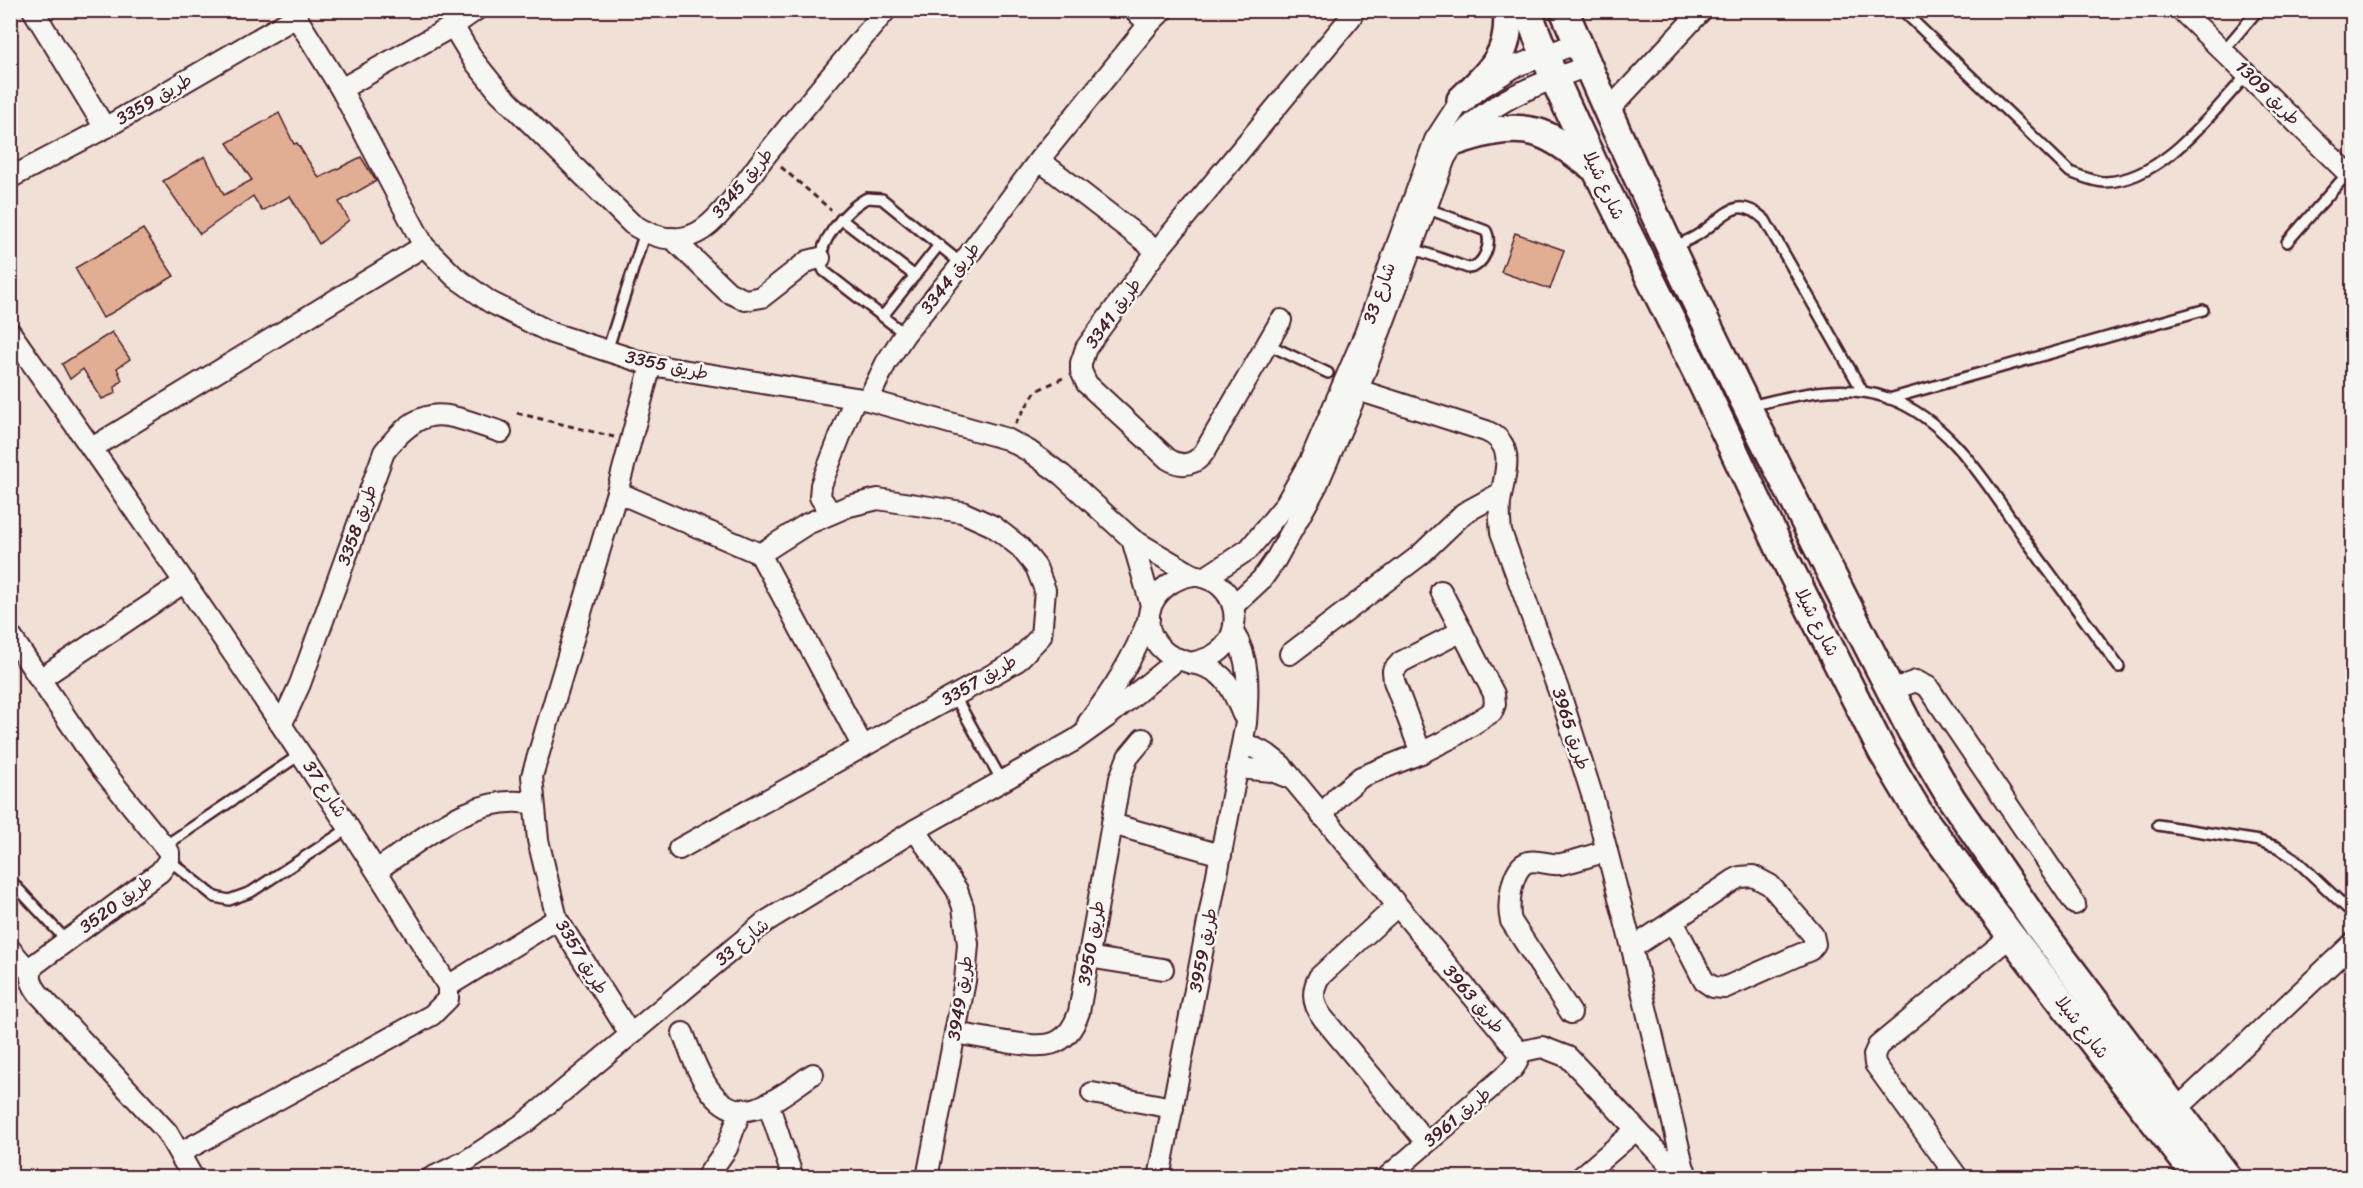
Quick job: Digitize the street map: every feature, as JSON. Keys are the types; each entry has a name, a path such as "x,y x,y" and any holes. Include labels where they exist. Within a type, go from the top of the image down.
{"main road":[{"path":"1461,100 1496,65 1505,44 1508,24 1507,10"},
{"name":"شارع شيلا","path":"1527,10 1549,66 1596,169 1703,385 1781,551 1882,751 1919,813 2198,1178"},
{"name":"شارع شيلا","path":"1564,10 1607,112 1670,248 1747,407 1912,732 1951,798 2039,927 2228,1178"},
{"path":"1454,142 1496,131 1518,130 1538,133 1596,169"}],"street":[{"path":"33,10 105,128"},
{"path":"340,90 453,27 476,10"},
{"name":"طريق 3345","path":"453,27 474,61 499,92 632,224 645,232 672,238 684,238 699,232 725,208 766,154 886,10"},
{"name":"طريق 3344","path":"831,513 820,497 821,485 862,399 905,334 962,264 1039,160 1156,17 1134,10"},
{"name":"طريق 3341","path":"1281,320 1201,458 1188,464 1174,463 1168,459 1092,390 1081,371 1086,348 1157,251 1344,26 1354,10"},
{"path":"1607,112 1702,10"},
{"name":"طريق 1309","path":"2181,10 2350,175"},
{"name":"طريق 3359","path":"10,178 105,128 294,14"},
{"name":"طريق 3355","path":"294,14 340,90 424,246 455,277 490,302 552,333 651,365 862,399 1007,439 1029,451 1062,475 1132,539 1199,576"},
{"name":"شارع 33","path":"1199,576 1249,549 1285,505 1310,461 1364,336 1435,140 1461,100 1506,71 1549,66 1583,54"},
{"name":"شارع 33","path":"1233,606 1262,579 1276,559 1317,485 1358,390 1445,158 1454,142 1492,108 1510,97 1549,66"},
{"path":"1039,160 1157,251"},
{"path":"672,238 728,292 744,300 762,297 808,261 820,258"},
{"path":"92,448 424,246"},
{"name":"شارع 37","path":"10,332 282,723 377,870 448,986"},
{"name":"طريق 3357","path":"630,1034 557,919 538,840 532,776 617,492 651,365"},
{"name":"طريق 3965","path":"1358,390 1494,435 1501,440 1507,455 1499,506 1501,532 1572,730 1607,851 1685,1174"},
{"name":"طريق 3358","path":"282,723 300,684 384,452 400,430 422,418 446,414 501,432"},
{"path":"617,492 760,554 863,747"},
{"path":"1290,654 1419,556 1464,513 1502,493"},
{"name":"طريق 3357","path":"679,849 1017,661 1041,636 1045,590 1036,567 1020,547 993,526 962,512 878,499 849,506 807,524 760,554"},
{"path":"1132,539 1150,612 1151,632 1157,644 1166,653 1185,661 1204,665 1216,671 1226,680 1245,733"},
{"path":"1150,612 1158,593 1179,577 1199,576 1223,589 1233,606 1235,619 1233,632 1217,653 1185,661"},
{"path":"40,679 183,583"},
{"path":"1322,816 1337,797 1361,777 1421,753 1453,737 1492,712 1495,704 1494,694 1441,591"},
{"name":"شارع 33","path":"1075,740 1114,688 1135,653 1150,612"},
{"path":"1421,753 1394,681 1393,671 1401,662 1462,631"},
{"name":"طريق 3959","path":"1159,1178 1245,733 1245,661 1233,632"},
{"path":"10,635 97,763 168,852"},
{"name":"شارع 33","path":"431,1178 466,1161 526,1122 765,922 915,830 1075,740 1185,661"},
{"path":"1890,690 1916,681 1928,687 2075,904"},
{"name":"طريق 3963","path":"1245,733 1274,759 1519,1052"},
{"name":"طريق 3950","path":"955,1033 1038,1047 1060,1041 1069,1033 1075,1023 1124,767 1128,757 1143,739"},
{"path":"1238,768 1272,771 1292,780"},
{"path":"377,870 430,834 480,807 520,801 534,804"},
{"path":"1112,824 1221,855"},
{"name":"طريق 3949","path":"915,830 948,874 957,890 967,925 968,962 927,1178"},
{"path":"1571,1012 1511,921 1509,899 1516,873 1526,863 1557,864 1607,851"},
{"name":"طريق 3520","path":"30,972 34,965 66,940 160,872 168,852"},
{"path":"1632,948 1734,880 1753,876 1770,885 1813,935 1815,944 1810,950 1729,986 1718,988 1704,981 1673,921"},
{"path":"1397,906 1324,971 1315,985 1314,1003 1323,1018 1426,1142"},
{"path":"180,1153 432,1015 448,999 448,986 557,919"},
{"path":"1958,1178 1875,1064 1874,1055 1878,1047 2011,936"},
{"path":"2178,1109 2352,944"},
{"path":"10,949 30,972 32,983 38,993 138,1098 167,1132 193,1178"},
{"path":"1088,957 1163,969"},
{"path":"683,1033 708,1089 728,1106 755,1109 813,1074"},
{"path":"1519,1052 1542,1047 1568,1057 1666,1161 1685,1174"},
{"name":"طريق 3961","path":"1386,1178 1508,1073 1517,1064 1520,1058 1519,1052"},
{"path":"1092,1094 1173,1108"},
{"path":"768,1103 793,1178"},
{"path":"706,1178 727,1148 741,1109"},
{"path":"1580,1178 1636,1130"}],"lane":[{"path":"1902,10 2070,172 2105,182 2142,172 2169,158 2248,74"},
{"path":"2224,50 2259,10"},
{"path":"2287,242 2350,175"},
{"path":"905,334 824,271 820,258 823,248 841,219 861,201 875,197 882,199 962,264"},
{"path":"1411,248 1468,268 1476,268 1481,263 1489,239 1486,231 1426,208"},
{"path":"1670,248 1700,234 1725,212 1738,208 1753,209 1765,220 1863,392"},
{"path":"841,219 915,276"},
{"path":"607,351 645,232"},
{"path":"883,316 939,245"},
{"path":"1889,399 2203,310"},
{"path":"1267,344 1328,373"},
{"path":"1747,407 1807,392 1863,392 1889,399 1924,417 1959,448 2119,667"},
{"path":"954,695 1002,781"},
{"path":"302,754 168,852 215,897 229,900 251,892 350,828"},
{"path":"2158,825 2277,847 2295,859 2352,913"},
{"path":"10,880 66,940"}],"path":[{"path":"766,154 841,219"},
{"path":"1007,439 1036,391 1081,371"},
{"path":"517,414 630,441"}],"building":[{"path":"279,113 294,144 297,143 319,178 361,157 376,181 339,202 349,220 319,244 290,196 262,211 253,196 200,234 163,181 205,156 224,195 252,180 227,143"},
{"path":"143,229 174,276 103,318 75,268"},
{"path":"1515,233 1564,250 1550,289 1501,272"},
{"path":"112,332 130,359 117,368 122,380 115,387 116,393 102,399 83,369 70,379 62,364"}]}
